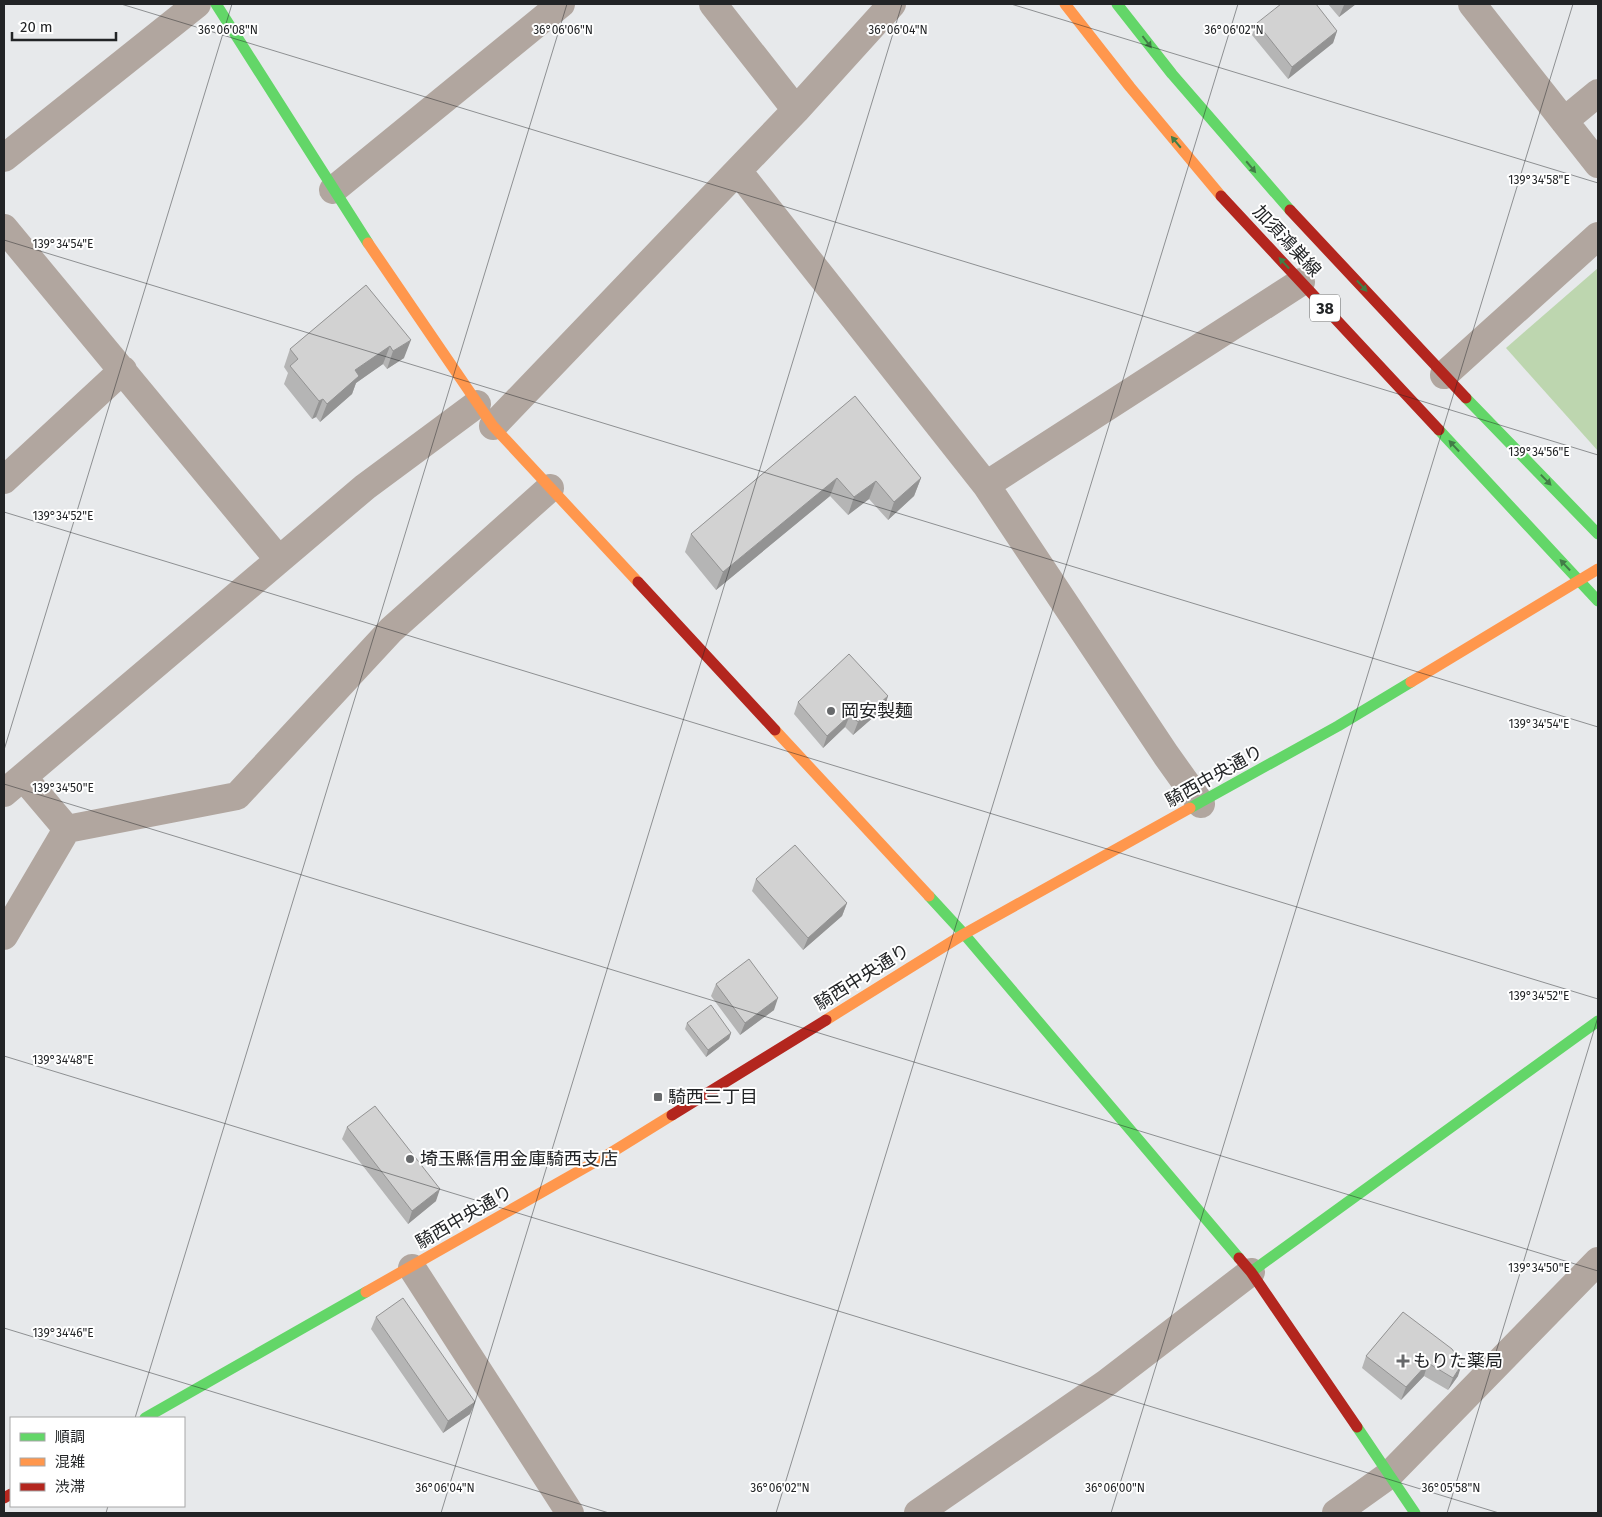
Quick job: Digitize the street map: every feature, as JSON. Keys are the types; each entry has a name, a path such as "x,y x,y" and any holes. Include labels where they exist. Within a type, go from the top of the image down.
{"street":[{"path":"4,158 197,4"},
{"path":"216,4 333,190 493,426 964,934 1251,1272 1415,1513"},
{"path":"333,190 561,4"},
{"path":"713,4 796,110"},
{"path":"493,426 796,110 892,4"},
{"name":"加須鴻巣線","path":"1065,4 1130,87 1223,198 1598,601"},
{"name":"加須鴻巣線","path":"1117,4 1161,61 1259,175 1444,375 1598,534"},
{"path":"1472,4 1598,164"},
{"path":"1564,121 1598,93"},
{"path":"738,171 986,485 1166,755 1201,804"},
{"path":"4,228 279,560"},
{"path":"1444,375 1598,236"},
{"path":"986,485 1301,282"},
{"path":"4,480 122,370"},
{"path":"66,829 14,785 365,487 477,404"},
{"path":"4,936 66,829 237,796 391,630 550,488"},
{"name":"騎西中央通り","path":"147,1417 412,1268 609,1154 964,934 1201,804 1338,726 1598,569"},
{"path":"918,1513 1104,1384 1251,1272 1598,1021"},
{"path":"1336,1513 1389,1475 1598,1261"},
{"path":"412,1268 570,1513"}],"green space":[{"path":"1598,268 1598,451 1506,348"}],"building":[{"path":"1281,4 1316,4 1337,31 1292,67 1257,23"},
{"path":"366,285 411,340 393,351 390,346 355,370 359,376 327,404 323,399 319,401 290,366 298,359 290,349"},
{"path":"855,396 921,478 894,502 876,481 854,497 837,478 723,572 691,534"},
{"path":"849,654 888,696 858,722 850,715 827,736 798,702"},
{"path":"795,845 847,903 808,938 756,879"},
{"path":"749,959 778,998 745,1023 716,984"},
{"path":"711,1005 731,1033 708,1050 687,1023"},
{"path":"375,1106 440,1189 412,1211 347,1127"},
{"path":"403,1298 475,1402 448,1421 376,1317"},
{"path":"1403,1312 1452,1349 1462,1364 1453,1378 1428,1363 1406,1387 1366,1356"}],"traffic: fast":[{"path":"216,4 368,243"},
{"path":"1117,4 1172,74 1290,210"},
{"path":"1466,398 1598,534"},
{"path":"1439,430 1598,601"},
{"path":"1190,808 1338,726 1411,682"},
{"path":"929,896 964,934 1239,1258"},
{"path":"1251,1272 1598,1021"},
{"path":"147,1417 366,1292"},
{"path":"1357,1427 1415,1513"}],"traffic: slow":[{"path":"1065,4 1130,87 1221,196"},
{"path":"368,243 493,426 638,582"},
{"path":"1411,682 1598,569"},
{"path":"775,730 929,896"},
{"path":"826,1020 964,934 1190,808"},
{"path":"366,1292 609,1154 672,1115"}],"traffic: jam":[{"path":"1221,196 1439,430"},
{"path":"1290,210 1466,398"},
{"path":"638,582 775,730"},
{"path":"672,1115 826,1020"},
{"path":"1239,1258 1251,1272 1357,1427"},
{"path":"4,1498 10,1495"}],"place":[{"name":"岡安製麺","path":"831,711"},
{"name":"騎西三丁目","path":"658,1097"},
{"name":"埼玉縣信用金庫騎西支店","path":"410,1159"},
{"name":"もりた薬局","path":"1403,1361"}]}
